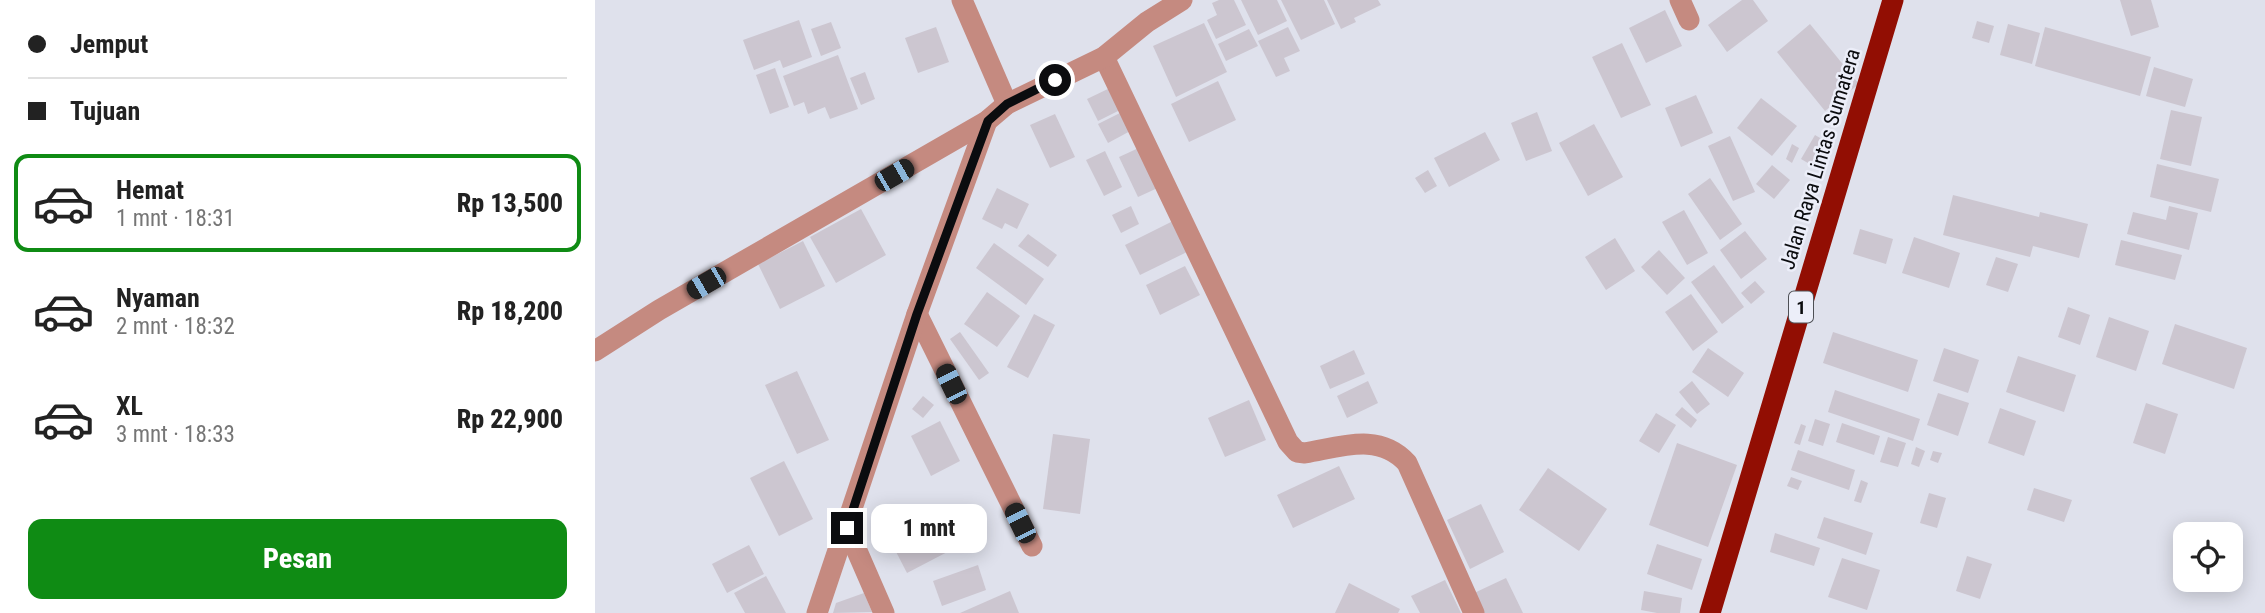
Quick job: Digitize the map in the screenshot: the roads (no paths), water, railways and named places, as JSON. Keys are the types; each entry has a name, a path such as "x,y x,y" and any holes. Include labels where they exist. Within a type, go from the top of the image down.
{"highway":[{"name":"Jalan Raya Lintas Sumatera","path":"1710,613 1893,0"}],"street":[{"path":"962,0 1007,104"},
{"path":"595,351 659,310 988,121 1007,104 1104,57 1147,22 1182,0"},
{"path":"1680,0 1689,20"},
{"path":"1104,57 1288,442 1297,452 1305,453 1371,443 1401,456 1407,463 1474,613"},
{"path":"817,613 917,314 988,121"},
{"path":"917,314 1032,546"},
{"path":"847,528 884,613"}]}
